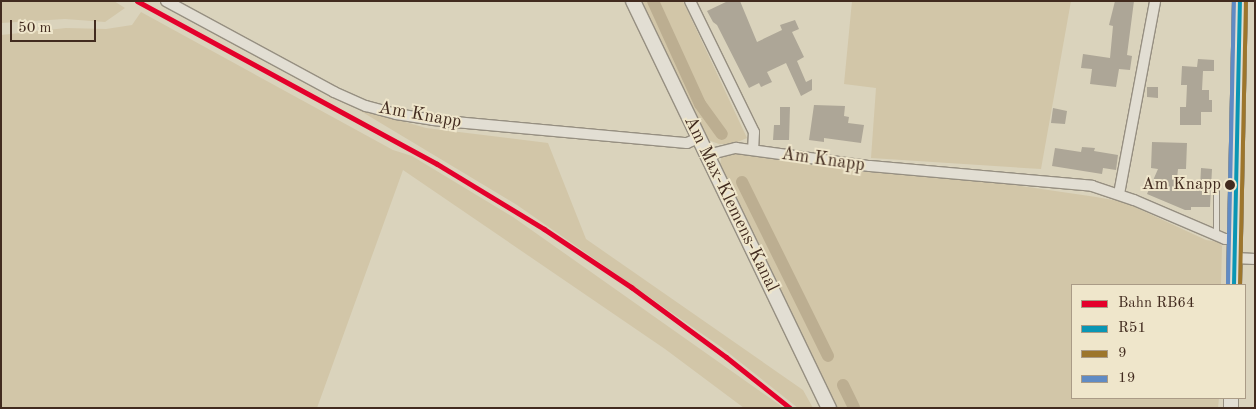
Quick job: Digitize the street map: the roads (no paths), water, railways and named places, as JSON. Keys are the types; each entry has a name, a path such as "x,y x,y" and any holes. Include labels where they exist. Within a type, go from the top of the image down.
{"main road":[{"name":"Am Max-Klemens-Kanal","path":"633,1 829,408"},
{"path":"1234,284 1240,1"}],"street":[{"name":"Am Knapp","path":"166,1 334,92 387,112 433,120 687,143 699,138"},
{"path":"690,1 754,132 753,150"},
{"path":"1119,194 1155,1"},
{"name":"Am Knapp","path":"707,155 736,148 870,166 1079,184 1119,194 1216,235 1235,239"},
{"path":"1234,258 1255,259"}],"lane":[{"path":"1216,192 1216,235"}],"waterway":[{"path":"653,1 700,104 722,134"},
{"path":"742,182 828,356"},
{"path":"843,385 854,408"}],"rail line":[{"name":"RB64","path":"137,1 437,164 544,229 631,287 726,357 790,408"}],"place":[{"name":"Am Knapp","path":"1230,185"}]}
